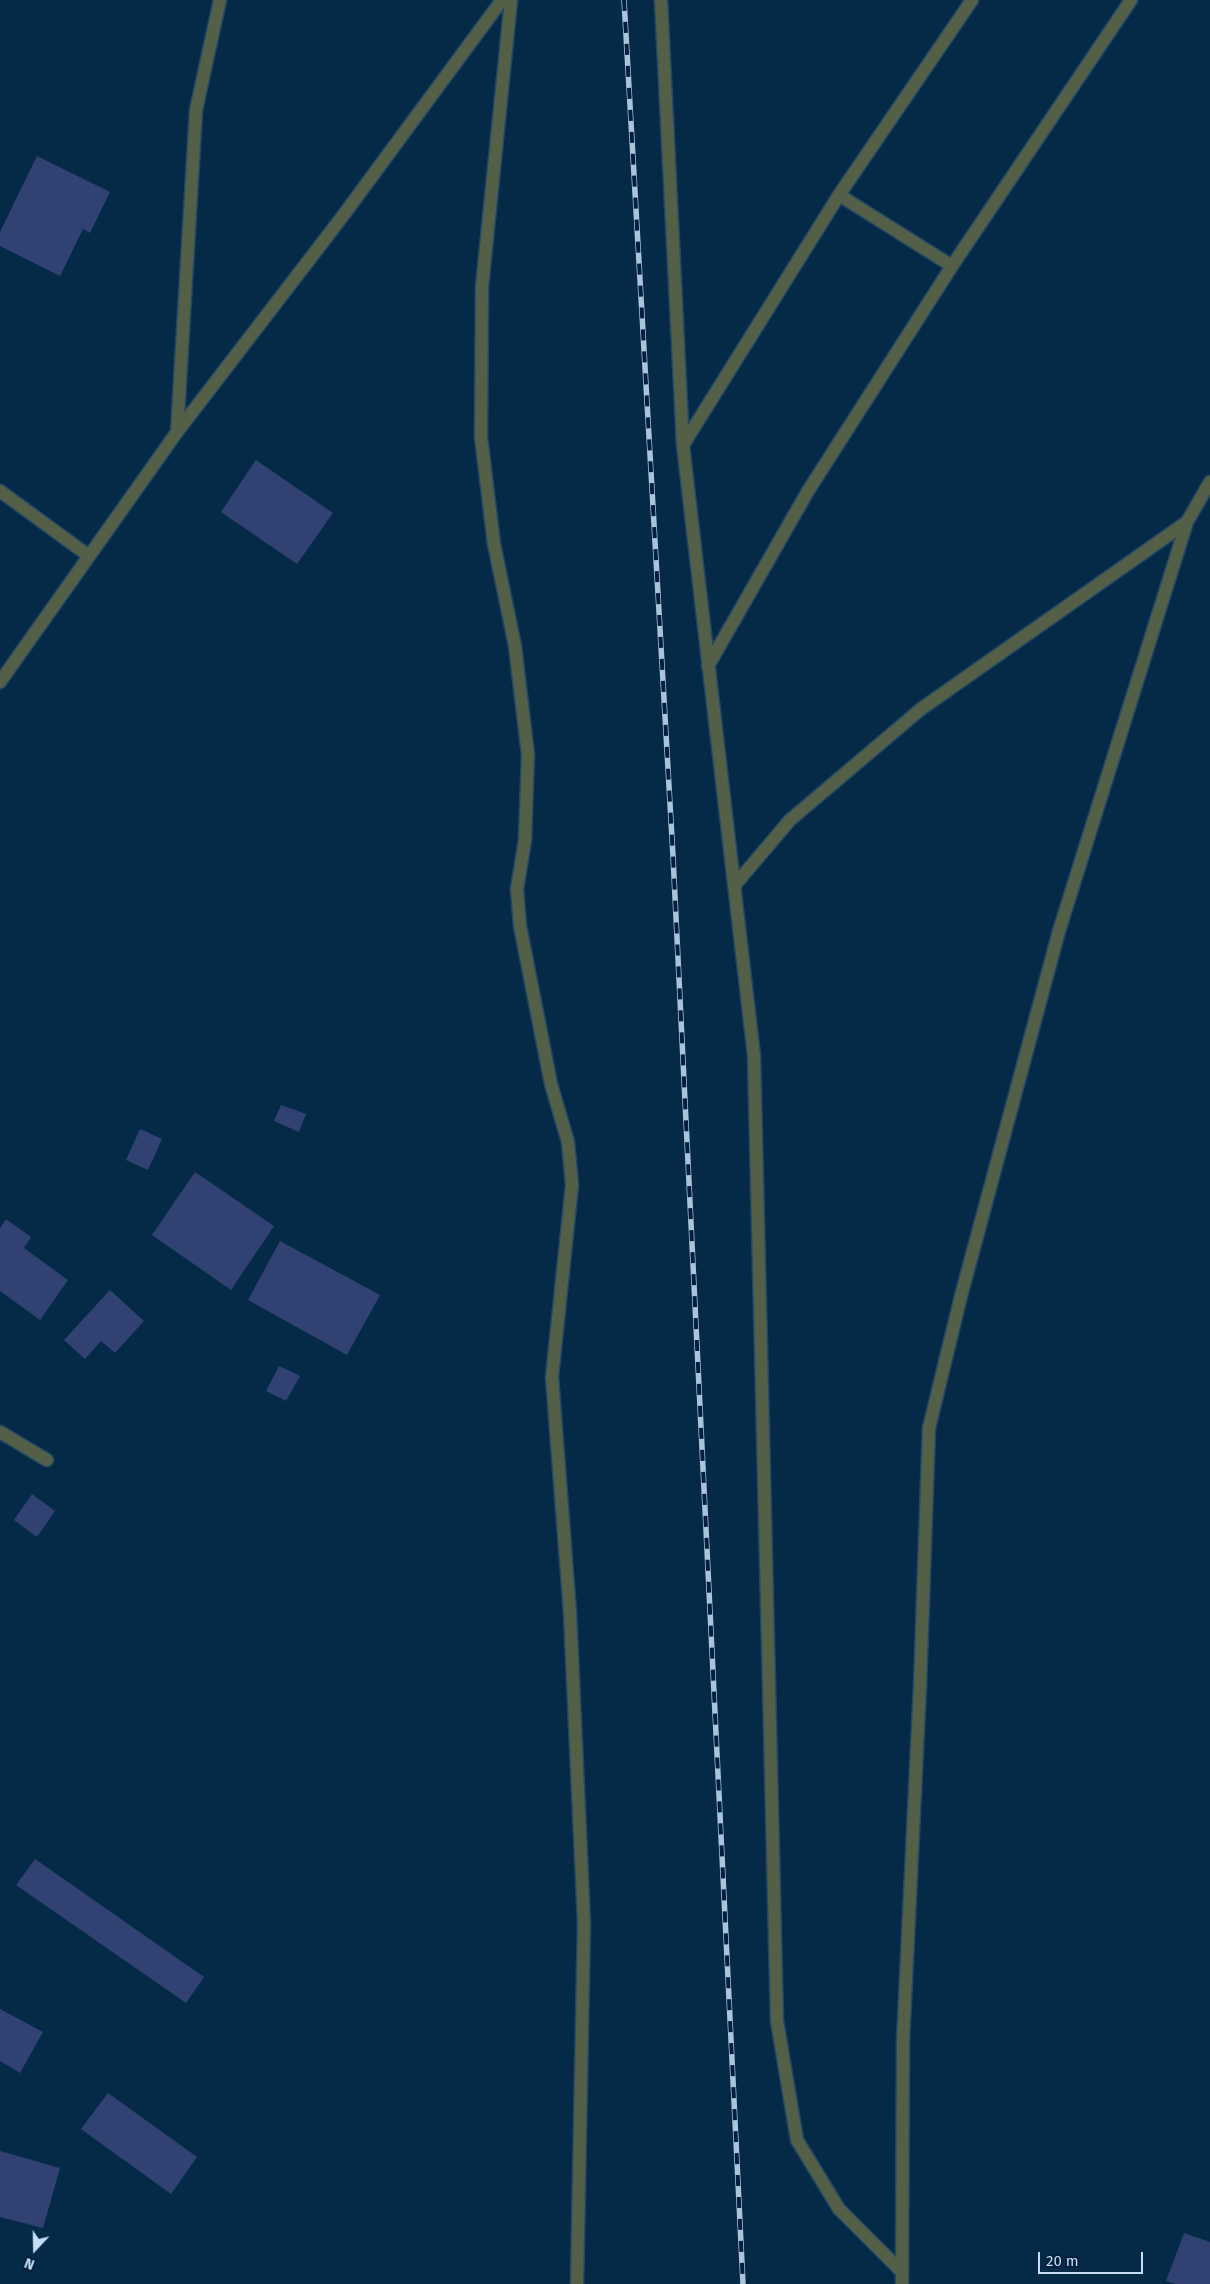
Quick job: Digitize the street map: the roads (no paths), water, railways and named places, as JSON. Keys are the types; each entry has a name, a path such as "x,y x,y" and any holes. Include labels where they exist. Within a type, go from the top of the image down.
{"street":[{"path":"177,432 196,110 220,0"},
{"path":"0,682 177,432 342,217 502,0"},
{"path":"511,0 482,287 481,437 494,544 514,646 528,755 525,840 517,889 520,926 551,1084 568,1142 572,1185 552,1377 570,1613 584,1923 577,2284"},
{"path":"662,0 683,446 754,1056 777,2020 797,2140 839,2209 902,2278"},
{"path":"683,446 840,195 972,0"},
{"path":"708,666 808,491 952,266 1131,0"},
{"path":"840,195 952,266"},
{"path":"902,2278 903,2041 920,1696 929,1428 963,1286 1059,931 1187,522 1210,482"},
{"path":"0,491 89,556"},
{"path":"734,886 790,820 921,710 1187,522"},
{"path":"0,1432 47,1460"}],"railway":[{"path":"624,0 673,856 743,2284"}]}
